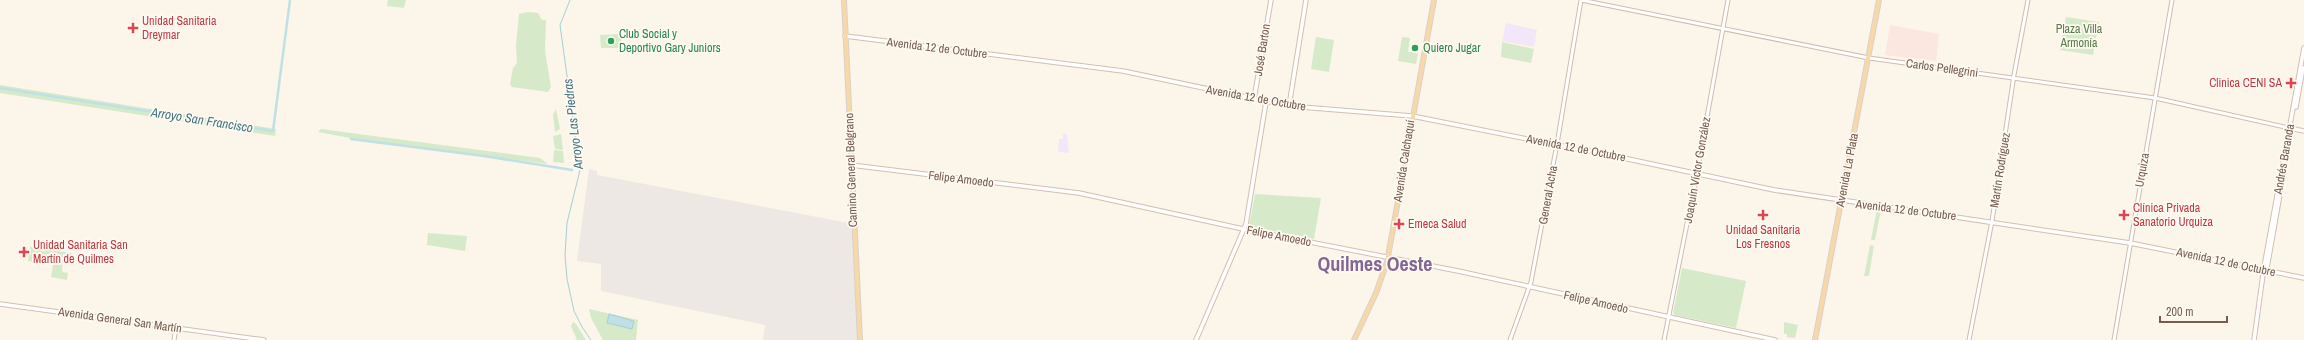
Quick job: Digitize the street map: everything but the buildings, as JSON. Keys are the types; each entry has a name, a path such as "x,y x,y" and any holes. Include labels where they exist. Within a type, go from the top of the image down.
{"main road":[{"name":"Camino General Belgrano","path":"844,0 860,340"},
{"name":"José Barton","path":"1254,99 1271,0"},
{"path":"1289,106 1306,0"},
{"name":"Avenida Calchaquí","path":"1354,340 1377,291 1388,257 1412,116 1434,0"},
{"name":"Avenida La Plata","path":"1815,340 1879,0"},
{"name":"Avenida 12 de Octubre","path":"845,36 1124,71 1289,106 1412,116 1557,144 1774,190 1840,202 1992,221 2130,242 2304,278"},
{"name":"Andrés Baranda","path":"2254,340 2304,48"},
{"name":"Andrés Baranda","path":"2290,129 2304,62"},
{"path":"1196,340 1246,224 1266,102"},
{"name":"Carlos Pellegrini","path":"2290,129 2304,131"},
{"name":"Felipe Amoedo","path":"851,165 1075,193 1243,229 1388,257 1775,340"},
{"name":"Avenida General San Martín","path":"0,304 264,340"}],"street":[{"name":"Carlos Pellegrini","path":"1581,0 1869,58 2155,98 2290,129"},
{"name":"General Acha","path":"1510,340 1530,287 1557,144 1581,0"},
{"name":"Joaquín Víctor González","path":"1664,340 1697,173 1728,0"},
{"name":"Martín Rodríguez","path":"1969,340 1992,221 2028,0"},
{"name":"Urquiza","path":"2114,340 2172,0"},
{"path":"174,340 176,328"}],"shaded area":[{"path":"1506,23 1537,30 1534,47 1502,41"},
{"path":"1890,25 1939,34 1936,61 1885,55"},
{"path":"1063,134 1067,134 1069,153 1058,152 1059,139 1063,139"},
{"path":"589,169 597,171 597,175 854,224 859,327 857,340 763,340 765,325 601,291 601,264 577,261"}],"green space":[{"path":"388,0 406,0 404,8 387,6"},
{"path":"528,12 538,13 542,20 546,20 545,51 551,87 548,92 512,87 510,84 513,68 517,63 516,46 519,14"},
{"name":"Plaza Villa Armonía","path":"2066,17 2099,22 2093,55 2060,50"},
{"name":"Club Social y Deportivo Gary Juniors","path":"621,34 622,48 601,48 600,35"},
{"path":"1316,37 1334,40 1329,72 1311,69"},
{"path":"1402,37 1410,38 1408,51 1406,51 1418,54 1416,64 1398,61"},
{"path":"1502,42 1534,49 1531,63 1501,57"},
{"path":"0,85 276,129 275,136 0,93"},
{"path":"556,109 560,129 555,132 553,114"},
{"path":"321,129 540,158 548,164 350,138 318,132"},
{"path":"561,134 563,150 555,149 553,136"},
{"path":"554,150 563,151 564,163 553,162"},
{"path":"1255,194 1321,198 1314,239 1249,226"},
{"path":"1877,209 1881,210 1875,240 1871,240"},
{"path":"428,233 467,236 465,251 427,245"},
{"path":"1870,245 1874,246 1869,276 1864,276"},
{"path":"30,247 72,253 71,255 63,254 62,272 68,273 67,280 51,277 53,264 28,261"},
{"path":"1682,268 1746,281 1736,328 1675,315 1673,313"},
{"path":"589,309 638,320 636,340 603,340 591,318"},
{"path":"573,322 576,324 586,340 577,340 571,326"},
{"path":"1784,322 1798,325 1795,338 1787,337 1787,334 1784,334"}],"water":[{"path":"609,314 634,321 632,329 607,323"}],"waterway":[{"name":"Arroyo San Francisco","path":"0,88 273,131 290,0"},
{"name":"Arroyo Las Piedras","path":"570,0 560,25 580,170 567,223 565,255 567,279 574,311 591,340"},
{"path":"351,139 484,156 572,170"}],"place":[{"name":"Unidad Sanitaria Dreymar","path":"133,28"},
{"name":"Club Social y Deportivo Gary Juniors","path":"611,41"},
{"name":"Quiero Jugar","path":"1415,48"},
{"name":"Clinica CENI SA","path":"2291,83"},
{"name":"Unidad Sanitaria Los Fresnos","path":"1763,215"},
{"name":"Clínica Privada Sanatorio Urquiza","path":"2124,215"},
{"name":"Emeca Salud","path":"1399,224"},
{"name":"Unidad Sanitaria San Martín de Quilmes","path":"24,252"}],"district":[{"name":"Quilmes Oeste","path":"1375,263"}]}
